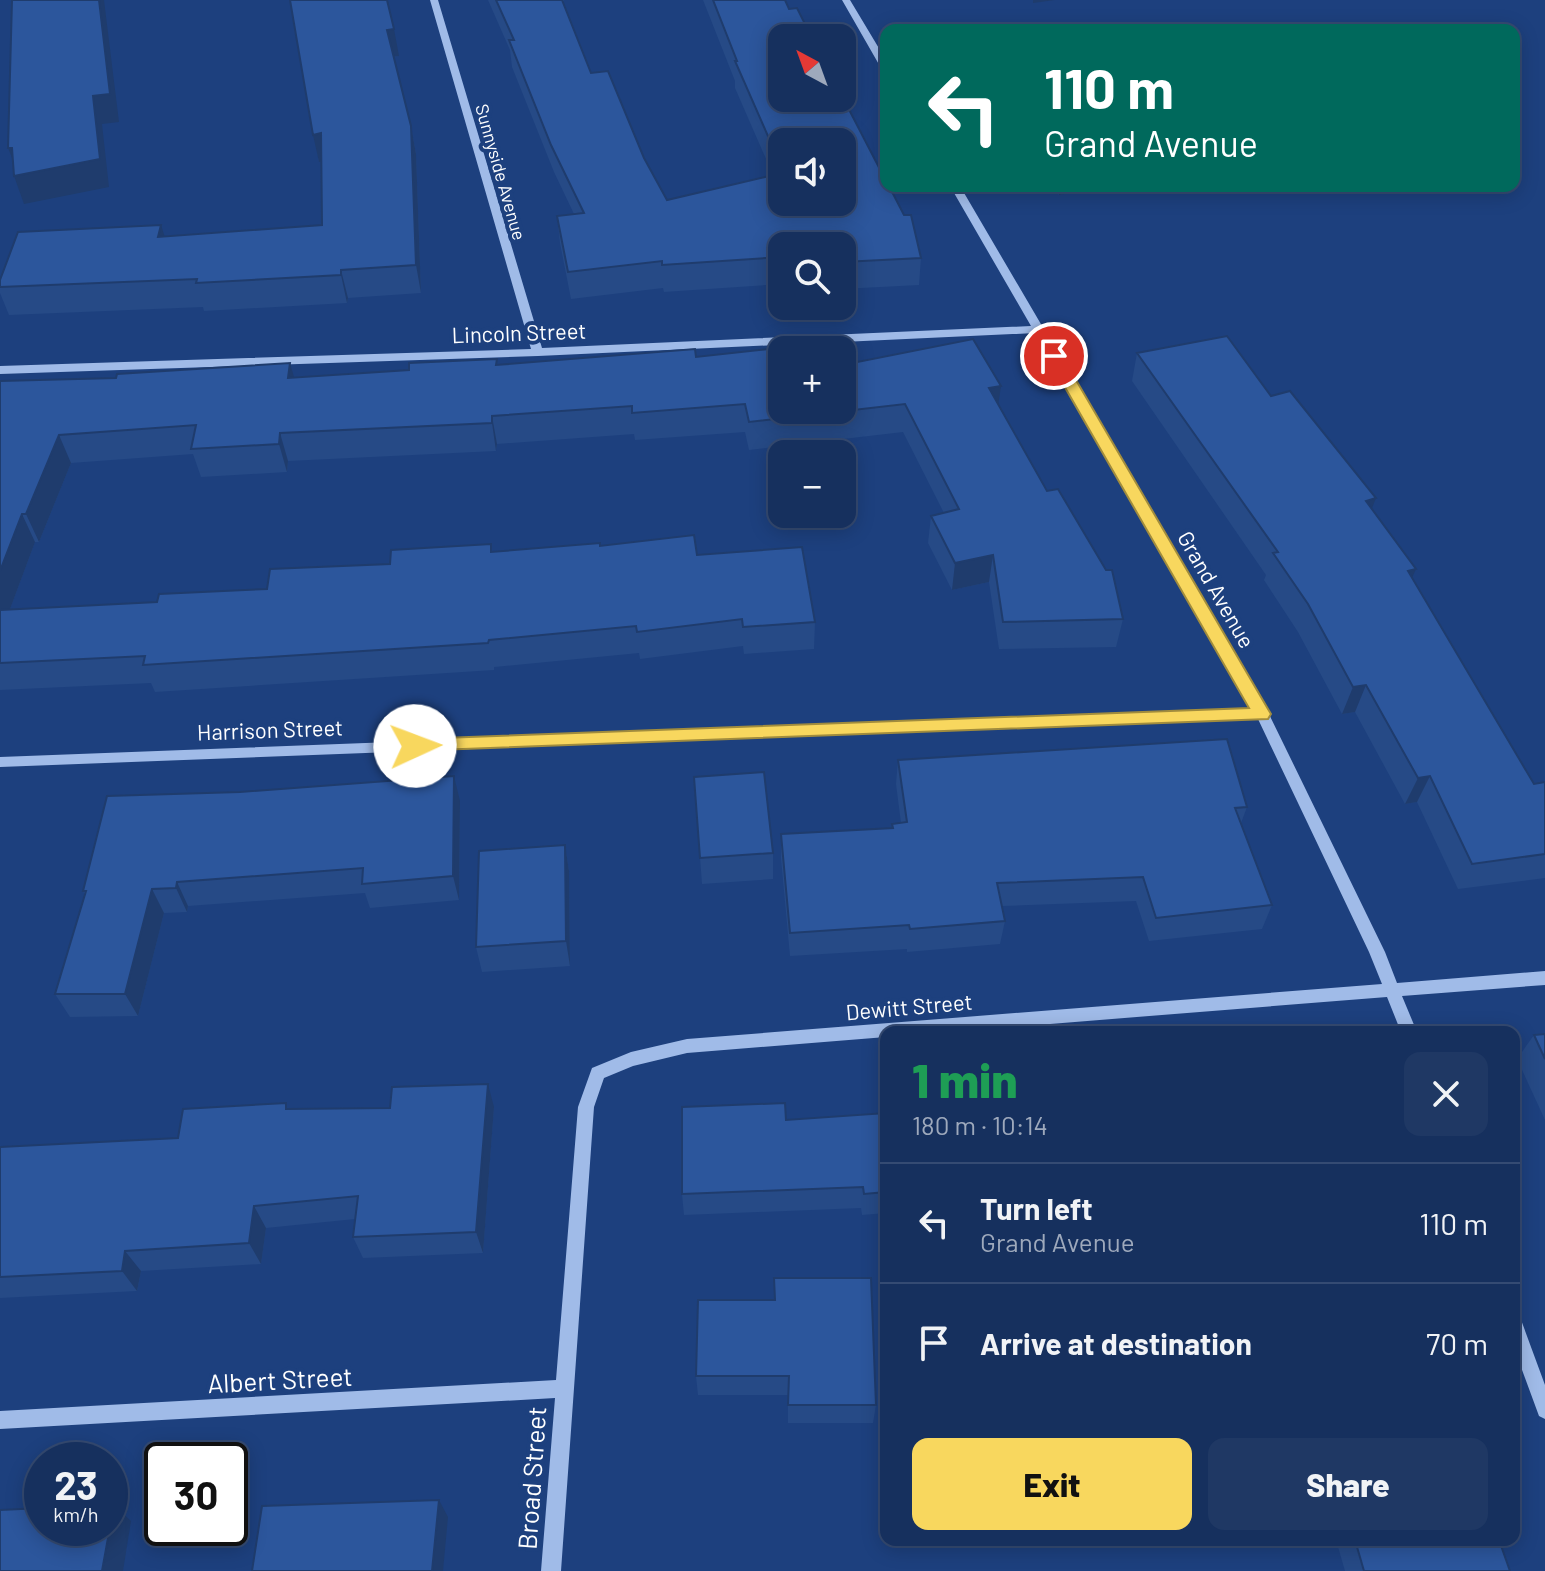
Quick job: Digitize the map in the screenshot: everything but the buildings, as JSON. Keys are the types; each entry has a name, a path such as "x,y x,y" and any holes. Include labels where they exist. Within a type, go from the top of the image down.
{"street":[{"name":"Sunnyside Avenue","path":"434,0 538,352"},
{"path":"846,0 880,58"},
{"name":"Grand Avenue","path":"958,192 1262,714 1393,988 1407,1026"},
{"name":"Lincoln Street","path":"0,370 538,352 1038,329"},
{"name":"Harrison Street","path":"0,762 1262,714"},
{"name":"Dewitt Street","path":"930,1026 1545,978"},
{"name":"Dewitt Street","path":"563,1389 586,1107 598,1073 631,1059 687,1046 880,1030"},
{"path":"1520,1340 1545,1410"},
{"name":"Albert Street","path":"0,1420 563,1389"},
{"name":"Broad Street","path":"551,1571 563,1389"}],"route":[{"path":"415,746 1262,714 1054,356"}]}
